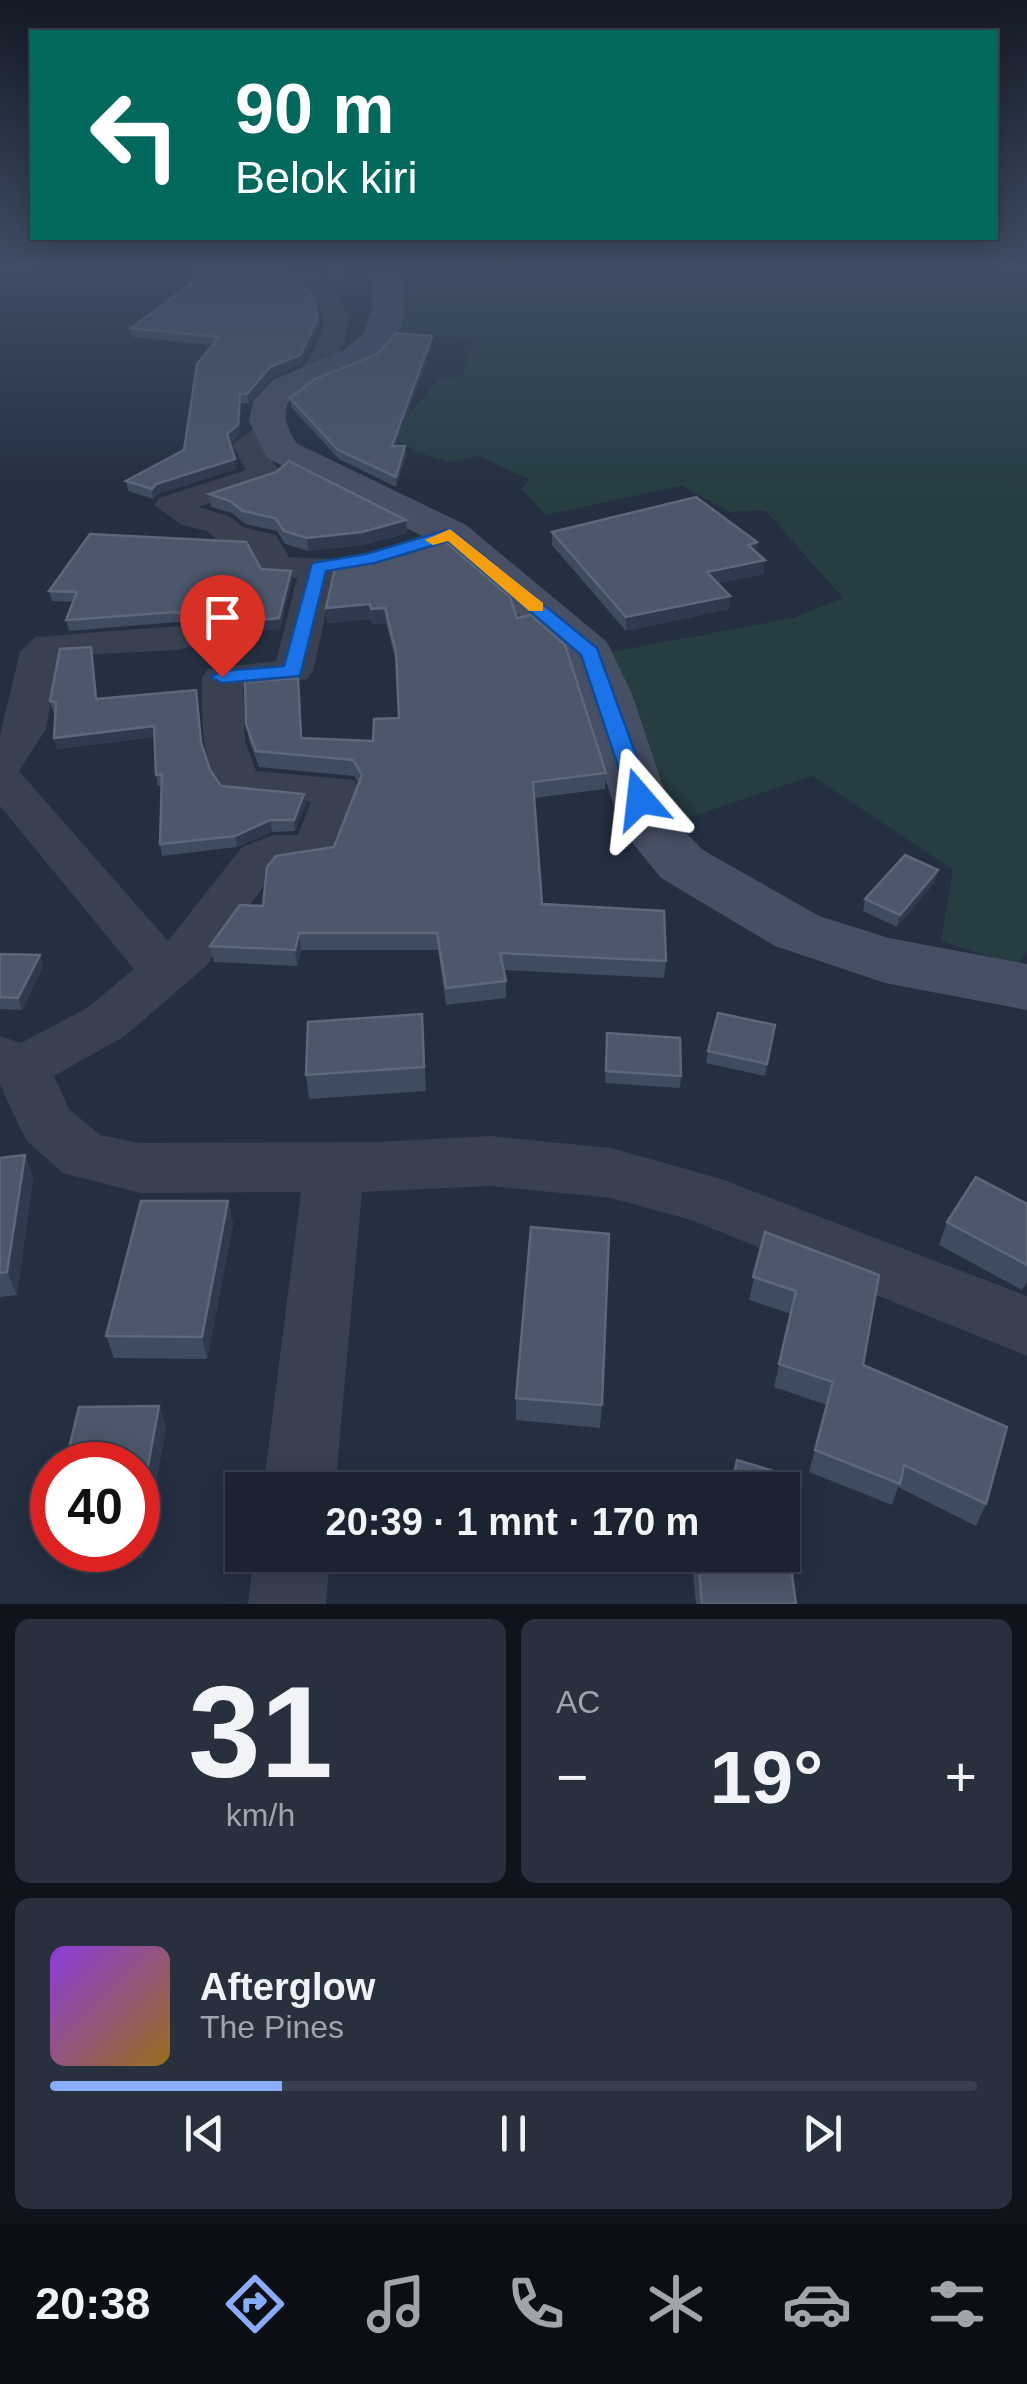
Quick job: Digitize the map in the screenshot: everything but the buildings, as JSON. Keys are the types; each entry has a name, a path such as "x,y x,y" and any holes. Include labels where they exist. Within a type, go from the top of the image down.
{"street":[{"path":"311,377 334,341"},
{"path":"375,341 363,353 290,383 269,399 265,411 269,432 280,450 450,534 590,652 620,732 649,829 682,864 797,931 884,960 1027,988"},
{"path":"269,432 248,444 266,474 171,505 194,518 219,524 232,535 264,542 276,568 335,564 293,671 222,677 224,741 240,784 338,790 315,851 273,850 259,858 188,952 106,1022 10,1063 30,1083 46,1124 84,1156 140,1168 334,1168 490,1162 611,1174 700,1198 1027,1326"},
{"path":"403,550 450,534"},
{"path":"0,766 25,729 40,652 49,645 178,638"},
{"path":"0,776 165,972"},
{"path":"301,1472 334,1168"},
{"path":"287,1604 290,1572"}],"green space":[{"path":"474,341 1027,341 1027,951 1017,966 941,941 953,870 812,776 667,825 606,653 792,618 843,598 765,510 730,512 681,486 545,515 521,488 530,480 479,456 449,462 417,452 389,435 440,379 461,377"}],"slow traffic":[{"path":"433,540 450,534 536,607"}],"route":[{"path":"222,677 293,671 318,567 368,559 450,534 590,652 640,799"}]}
